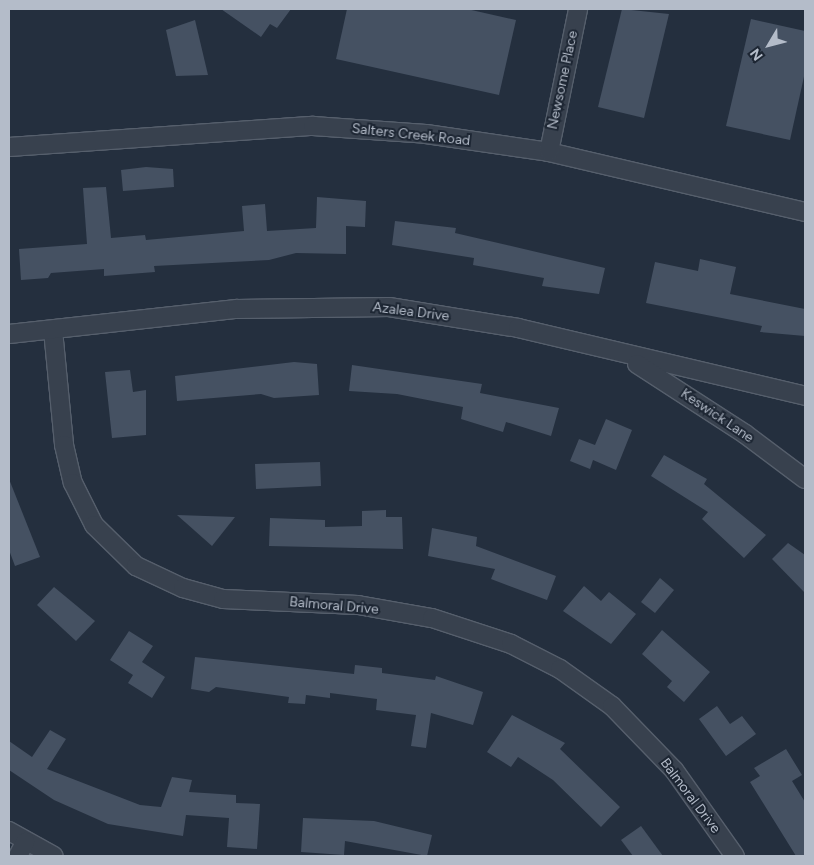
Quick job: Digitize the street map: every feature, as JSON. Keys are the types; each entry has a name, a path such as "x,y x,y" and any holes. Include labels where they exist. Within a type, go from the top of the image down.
{"street":[{"name":"Newsome Place","path":"548,152 578,9"},
{"name":"Salters Creek Road","path":"9,147 313,126 426,134 548,152 805,212"},
{"name":"Azalea Drive","path":"9,334 237,309 389,307 518,328 626,357 805,396"},
{"name":"Balmoral Drive","path":"53,330 64,445 73,483 94,525 136,566 183,588 223,599 358,605 432,618 511,644 560,669 612,706 674,770 735,856"},
{"name":"Keswick Lane","path":"626,357 707,408 805,479"},
{"path":"9,831 22,849 54,856"}],"building":[{"path":"221,9 291,9 277,28 270,24 261,37"},
{"path":"347,9 467,9 516,20 499,95 336,59"},
{"path":"622,9 669,14 644,118 598,107"},
{"path":"751,19 805,31 805,72 790,140 726,126"},
{"path":"195,20 208,75 176,76 166,30"},
{"path":"146,167 173,169 174,187 123,191 121,170"},
{"path":"106,187 111,238 145,235 146,240 244,231 242,206 265,204 267,231 316,228 317,197 366,201 365,227 346,226 346,254 296,253 269,260 154,266 155,272 104,276 104,269 51,273 48,278 21,280 19,249 87,244 83,188"},
{"path":"395,221 456,228 455,233 605,268 599,294 542,286 544,278 473,265 474,258 392,245"},
{"path":"700,259 736,267 730,294 805,309 805,336 760,332 762,326 646,303 655,262 698,271"},
{"path":"294,362 317,364 319,395 274,398 261,394 177,401 175,376"},
{"path":"352,365 482,384 480,393 559,408 551,436 506,422 503,432 461,419 463,407 397,394 349,391"},
{"path":"130,370 133,392 146,390 146,435 112,438 105,372"},
{"path":"606,419 632,430 616,470 593,460 590,469 570,461 579,439 595,445"},
{"path":"664,455 707,479 704,484 766,535 744,558 702,519 708,512 651,476"},
{"path":"320,462 321,486 256,489 255,464"},
{"path":"9,479 40,557 15,566 9,550"},
{"path":"386,510 386,517 402,517 403,549 269,546 270,518 325,520 325,527 362,526 362,511"},
{"path":"177,515 235,517 212,546"},
{"path":"432,528 477,537 476,546 556,576 547,600 491,579 495,569 428,556"},
{"path":"788,543 805,555 805,593 772,559"},
{"path":"660,578 674,590 655,613 641,602"},
{"path":"584,586 601,601 609,592 636,614 611,644 563,611"},
{"path":"54,587 95,621 76,641 37,605"},
{"path":"662,630 710,672 684,702 667,687 672,681 642,654"},
{"path":"129,631 153,646 142,662 165,677 152,698 128,683 133,675 110,660"},
{"path":"195,657 354,674 355,665 382,668 382,673 435,680 436,676 483,692 473,725 431,713 426,748 411,746 416,715 376,710 377,699 330,693 330,698 306,695 305,704 288,703 289,697 216,687 209,692 191,689"},
{"path":"717,706 730,724 742,716 756,734 726,756 699,719"},
{"path":"512,715 565,743 560,749 620,807 601,827 553,780 518,757 511,767 487,752"},
{"path":"50,730 66,739 47,769 140,805 161,807 172,777 192,780 189,792 236,795 236,803 260,804 257,849 227,847 229,818 186,815 183,836 108,824 54,800 9,770 9,741 32,757"},
{"path":"786,749 802,775 792,781 805,802 805,856 796,856 750,782 760,776 754,768"},
{"path":"303,818 374,821 432,835 427,856 345,841 344,855 301,852"},
{"path":"641,826 663,856 633,856 621,840"}]}
